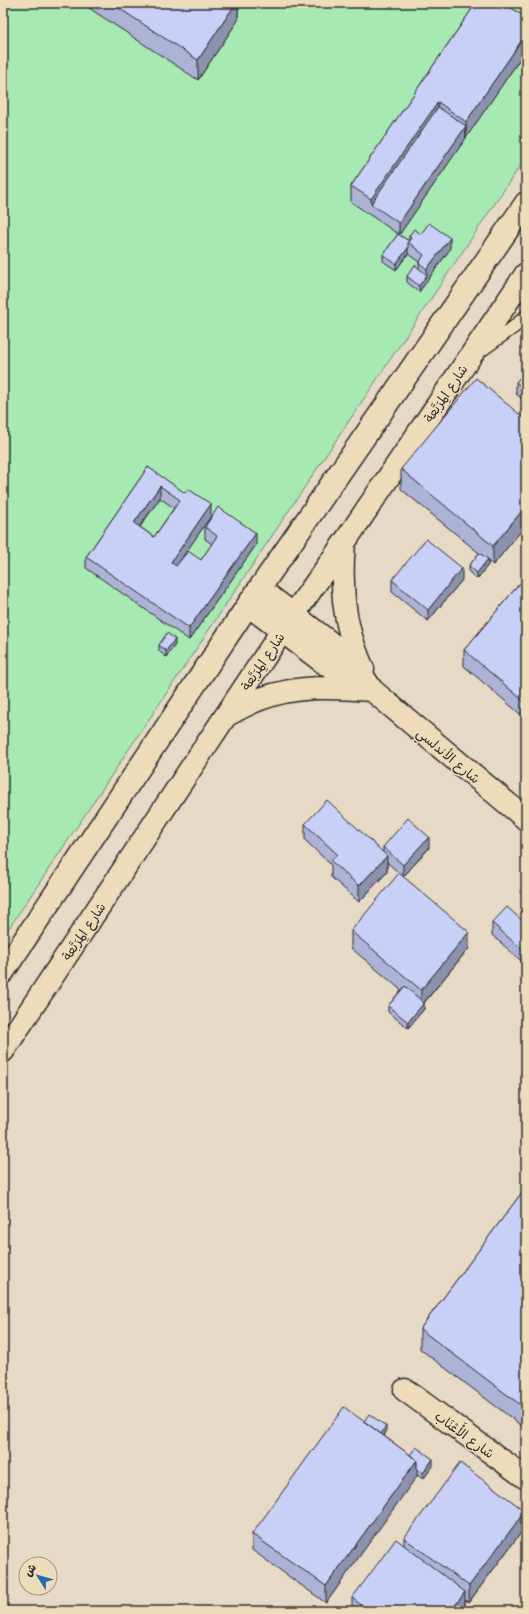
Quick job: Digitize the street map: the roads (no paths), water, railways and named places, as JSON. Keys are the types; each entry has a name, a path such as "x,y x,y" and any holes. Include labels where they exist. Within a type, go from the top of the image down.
{"street":[{"path":"3,972 254,597 526,203"},
{"name":"شارع المِرَبَّعة","path":"3,1051 288,622 344,543 526,274"},
{"path":"226,715 260,699 297,689 335,687 372,690 357,657 347,619 342,582 344,543"},
{"name":"شارع الأندلسي","path":"254,597 288,622 350,660 372,690 526,819"},
{"name":"شارع الأَعْنَاب","path":"405,1390 526,1478"}],"lane":[{"path":"468,359 514,327 526,316"}]}
